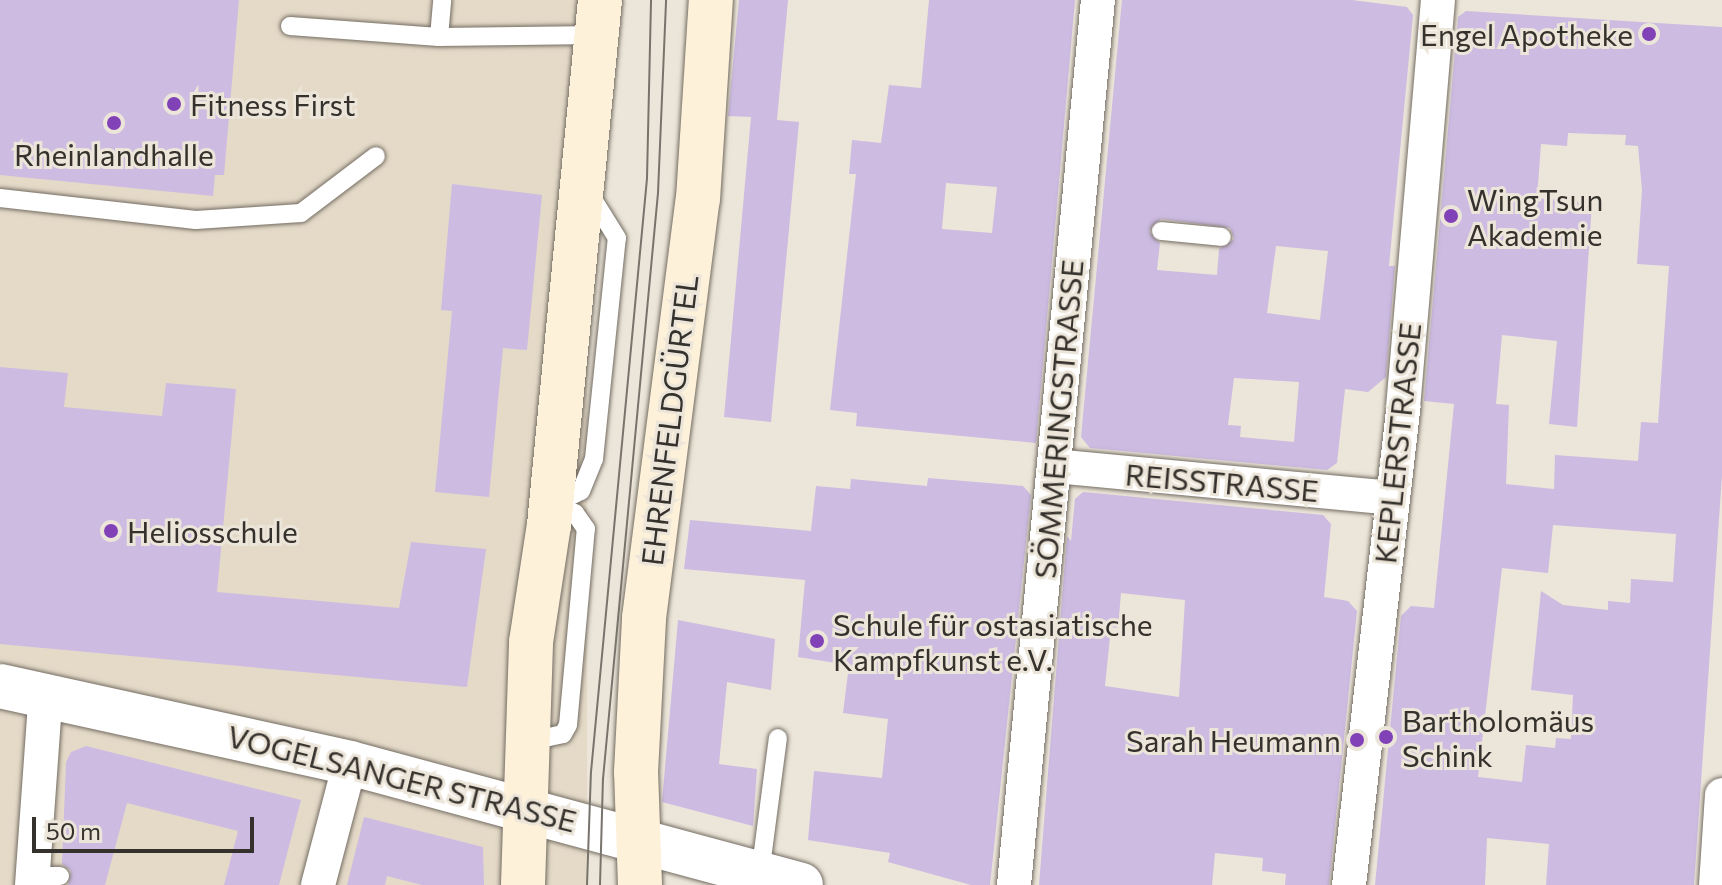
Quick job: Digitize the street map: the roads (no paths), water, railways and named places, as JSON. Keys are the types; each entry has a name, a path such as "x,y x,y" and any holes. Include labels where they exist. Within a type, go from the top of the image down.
{"main road":[{"name":"EHRENFELDGÜRTEL","path":"640,885 638,841 644,618 698,199 711,0"},
{"path":"523,885 521,807 533,619 551,505 583,184 588,22"}],"street":[{"name":"SÖMMERINGSTRASSE","path":"1014,885 1054,466 1088,225 1098,0"},
{"name":"KEPLERSTRASSE","path":"1349,885 1390,498 1403,408 1438,0"},
{"name":"REISSTRASSE","path":"1054,466 1390,498"},
{"name":"VOGELSANGER STRASSE","path":"0,686 46,692 350,763 521,807 780,880"},
{"path":"42,879 46,692"},
{"path":"318,885 350,763"},
{"path":"1716,885 1722,795"}],"lane":[{"path":"439,37 442,0"},
{"path":"290,26 439,37 588,22"},
{"path":"0,198 196,220 301,213 376,156"},
{"path":"1161,231 1222,237"},
{"path":"778,738 780,880"}],"tram line":[{"path":"587,885 591,772 647,178 651,0"},
{"path":"600,885 603,779 658,193 666,0"}],"place":[{"name":"Engel Apotheke","path":"1649,34"},
{"name":"Fitness First","path":"174,104"},
{"name":"Rheinlandhalle","path":"114,123"},
{"name":"WingTsun Akademie","path":"1451,216"},
{"name":"Heliosschule","path":"111,531"},
{"name":"Schule für ostasiatische Kampfkunst e.V.","path":"817,641"},
{"name":"Bartholomäus Schink","path":"1386,737"},
{"name":"Sarah Heumann","path":"1357,740"}]}
